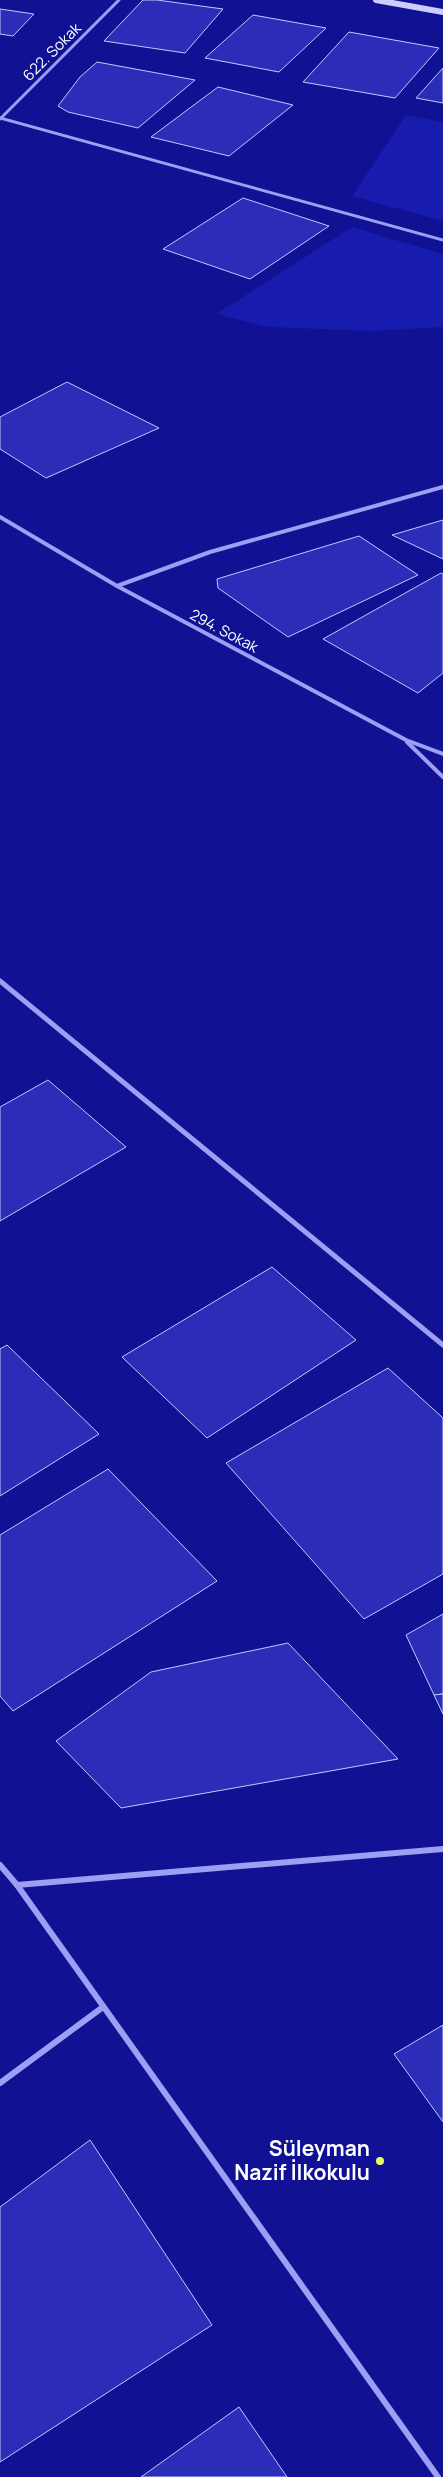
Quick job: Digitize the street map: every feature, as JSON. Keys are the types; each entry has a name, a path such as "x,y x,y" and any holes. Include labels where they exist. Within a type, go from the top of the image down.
{"street":[{"name":"622. Sokak","path":"0,119 119,0"},
{"path":"376,0 443,12"},
{"path":"0,119 443,240"},
{"path":"117,586 210,552 443,487"},
{"name":"294. Sokak","path":"0,517 117,586 406,740 443,754"},
{"path":"406,740 443,776"},
{"path":"0,981 443,1345"},
{"path":"17,1885 443,1849"},
{"path":"0,1865 17,1885 438,2477"},
{"path":"0,2083 103,2007"}],"shaded area":[{"path":"406,115 443,122 443,221 352,196"},
{"path":"352,227 443,254 443,327 374,331 268,327 216,314"}],"building":[{"path":"143,0 157,0 223,9 185,53 104,41"},
{"path":"0,9 34,14 13,36 0,34"},
{"path":"253,15 326,28 279,72 205,58"},
{"path":"349,32 439,48 395,98 303,82"},
{"path":"97,62 195,80 138,128 68,112 58,106 80,77"},
{"path":"443,68 443,103 416,98"},
{"path":"218,87 293,105 229,156 151,137"},
{"path":"243,198 329,226 250,279 163,249"},
{"path":"67,382 159,428 46,478 0,449 0,417"},
{"path":"443,520 443,559 392,535"},
{"path":"359,536 418,575 288,637 218,588 217,579"},
{"path":"441,573 443,574 443,673 418,693 323,639"},
{"path":"48,1080 126,1147 0,1221 0,1107"},
{"path":"272,1267 356,1340 207,1438 122,1357"},
{"path":"7,1345 99,1434 0,1496 0,1349"},
{"path":"388,1368 443,1418 443,1574 364,1619 226,1463"},
{"path":"108,1469 217,1581 13,1711 0,1696 0,1535"},
{"path":"443,1614 443,1694 434,1695 406,1635"},
{"path":"288,1643 398,1759 121,1808 56,1741 151,1672"},
{"path":"443,1694 443,1714 434,1695"},
{"path":"443,2025 443,2122 394,2054"},
{"path":"90,2140 212,2325 0,2462 0,2207"},
{"path":"239,2407 287,2477 141,2477"}],"place":[{"name":"Süleyman Nazif İlkokulu","path":"380,2161"}]}
